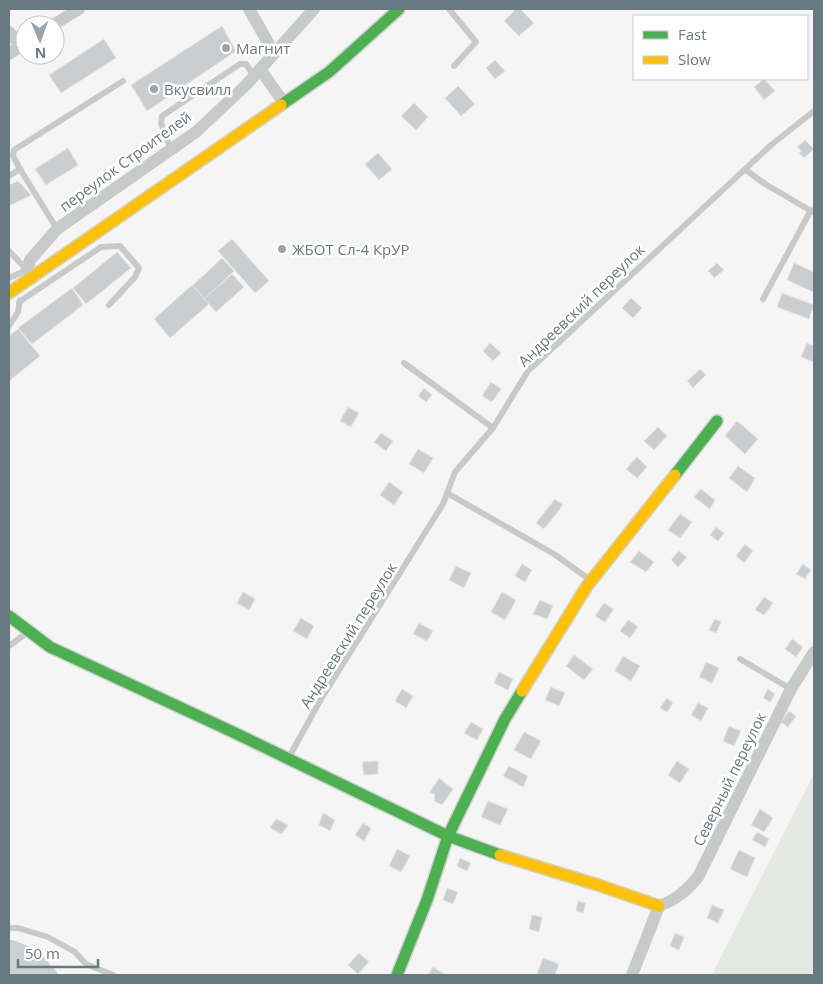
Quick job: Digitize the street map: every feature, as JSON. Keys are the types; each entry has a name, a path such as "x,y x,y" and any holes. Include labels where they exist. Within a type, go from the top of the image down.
{"street":[{"path":"65,17 78,9"},
{"path":"249,9 274,53"},
{"name":"переулок Строителей","path":"29,274 30,260 57,229 196,132 257,72 314,9"},
{"path":"9,293 29,274 328,72 399,9"},
{"path":"257,72 284,103"},
{"path":"397,975 427,900 448,836 505,719 592,580 717,421"},
{"path":"9,616 50,647 235,733 448,836 512,859 659,906 632,975"},
{"name":"Северный переулок","path":"659,906 683,894 698,877 792,689 814,652"}],"lane":[{"path":"449,9 476,42 454,66"},
{"path":"171,150 161,123 162,116 240,64 246,64 257,72"},
{"path":"57,229 20,169 13,156 14,150 123,80"},
{"name":"Андреевский переулок","path":"288,760 321,699 443,504 455,472 493,428 528,371 771,145 814,111"},
{"path":"9,176 20,169"},
{"path":"746,170 765,184 813,211 763,299"},
{"path":"19,302 101,247 120,246 139,268 135,277 109,305"},
{"path":"9,251 29,274"},
{"path":"9,278 29,274"},
{"path":"9,326 18,312 19,302 29,274"},
{"path":"404,363 493,428"},
{"path":"447,493 554,554 592,580"},
{"path":"9,646 29,631"},
{"path":"740,659 792,689"},
{"path":"9,928 18,928 48,936 75,952 86,964 113,975"}],"shaded area":[{"path":"814,775 814,975 712,975 811,779"},
{"path":"9,940 37,950 58,975 9,975"}],"building":[{"path":"516,9 520,9 534,23 519,36 504,21"},
{"path":"222,26 236,51 147,111 131,85"},
{"path":"104,39 116,58 61,93 49,75"},
{"path":"495,60 505,71 495,79 486,68"},
{"path":"765,80 775,91 764,100 754,87"},
{"path":"458,86 475,104 461,116 445,98"},
{"path":"414,103 428,117 416,130 401,116"},
{"path":"805,140 814,149 804,158 799,153 801,151 797,147"},
{"path":"68,148 78,165 46,185 35,169"},
{"path":"378,153 392,169 379,180 365,164"},
{"path":"18,181 31,195 9,206 9,185"},
{"path":"232,239 269,281 255,293 218,251"},
{"path":"117,252 131,268 86,304 73,288"},
{"path":"222,258 234,271 204,299 192,286"},
{"path":"717,263 724,270 714,278 708,271"},
{"path":"794,263 814,272 813,292 787,280"},
{"path":"232,274 244,287 216,312 204,299"},
{"path":"192,285 209,304 170,338 154,319"},
{"path":"72,288 83,305 32,344 18,328"},
{"path":"782,293 814,305 809,319 777,307"},
{"path":"631,298 642,308 633,318 622,308"},
{"path":"18,329 40,356 9,381 9,336"},
{"path":"490,343 501,353 493,361 483,351"},
{"path":"807,343 814,346 814,362 801,357"},
{"path":"700,369 706,375 693,388 687,381"},
{"path":"491,382 501,389 492,402 482,396"},
{"path":"424,388 432,395 426,402 418,396"},
{"path":"348,407 359,413 351,427 340,421"},
{"path":"737,421 758,439 745,454 725,436"},
{"path":"658,427 667,436 654,450 644,441"},
{"path":"381,433 393,441 386,451 374,442"},
{"path":"418,449 433,458 424,473 409,464"},
{"path":"637,457 647,467 637,478 626,469"},
{"path":"738,466 755,478 747,492 729,478"},
{"path":"389,482 403,492 394,505 380,495"},
{"path":"701,489 715,500 710,509 694,497"},
{"path":"555,499 563,505 544,529 536,523"},
{"path":"680,514 692,522 680,538 668,530"},
{"path":"716,527 724,533 718,541 710,535"},
{"path":"745,544 753,551 744,563 736,556"},
{"path":"639,551 654,562 646,572 630,562"},
{"path":"679,551 687,557 678,567 671,560"},
{"path":"522,564 532,570 525,582 515,576"},
{"path":"803,564 811,570 805,579 796,574"},
{"path":"456,566 471,573 464,588 449,580"},
{"path":"243,592 255,599 249,610 237,603"},
{"path":"502,592 516,600 505,620 491,612"},
{"path":"764,597 773,603 764,615 755,610"},
{"path":"540,600 553,606 547,619 533,614"},
{"path":"604,603 614,609 605,622 595,616"},
{"path":"301,618 314,626 307,639 293,631"},
{"path":"715,619 721,622 716,633 709,630"},
{"path":"628,620 638,627 630,638 620,631"},
{"path":"419,623 433,631 427,641 413,634"},
{"path":"792,639 803,647 796,657 785,649"},
{"path":"574,655 593,669 584,680 566,666"},
{"path":"623,656 640,666 631,681 615,671"},
{"path":"706,662 719,668 712,683 699,677"},
{"path":"499,672 513,679 508,690 494,683"},
{"path":"551,687 565,693 559,706 545,700"},
{"path":"402,689 413,696 406,708 395,701"},
{"path":"768,689 775,694 770,702 763,698"},
{"path":"667,698 673,703 667,712 660,708"},
{"path":"698,703 708,708 701,721 691,715"},
{"path":"789,711 796,716 788,727 781,722"},
{"path":"471,722 483,729 477,740 464,733"},
{"path":"729,726 741,731 734,746 723,741"},
{"path":"524,732 541,741 531,759 514,750"},
{"path":"378,761 378,774 364,775 362,762"},
{"path":"677,761 689,769 680,783 668,775"},
{"path":"509,766 528,776 523,787 503,776"},
{"path":"439,778 453,789 442,805 434,801 435,795 430,792"},
{"path":"488,801 508,809 500,825 481,817"},
{"path":"760,809 773,818 764,832 751,825"},
{"path":"323,813 335,820 330,831 319,825"},
{"path":"276,819 288,825 282,834 270,828"},
{"path":"363,823 371,828 364,841 355,835"},
{"path":"757,832 769,839 765,847 752,840"},
{"path":"397,849 410,856 401,872 389,866"},
{"path":"739,850 755,858 747,877 730,869"},
{"path":"460,858 471,863 467,871 457,866"},
{"path":"447,888 458,892 453,904 443,900"},
{"path":"578,901 586,903 583,913 576,911"},
{"path":"712,905 724,910 718,923 707,918"},
{"path":"532,915 542,917 539,932 529,929"},
{"path":"675,933 684,937 679,950 670,946"},
{"path":"359,953 369,962 358,974 348,965"},
{"path":"543,958 559,964 555,975 537,974"},
{"path":"433,967 446,975 428,975"}],"traffic: fast":[{"path":"281,105 329,72 399,9"},
{"path":"675,475 717,421"},
{"path":"9,616 50,647 235,733 448,836 500,855"},
{"path":"397,975 427,900 448,836 505,719 522,691"}],"traffic: slow":[{"path":"9,293 281,105"},
{"path":"522,691 587,586 675,475"},
{"path":"500,855 659,906"}],"place":[{"name":"Магнит","path":"226,48"},
{"name":"Вкусвилл","path":"154,89"},
{"name":"ЖБОТ Сл-4 КрУР","path":"282,249"}]}
